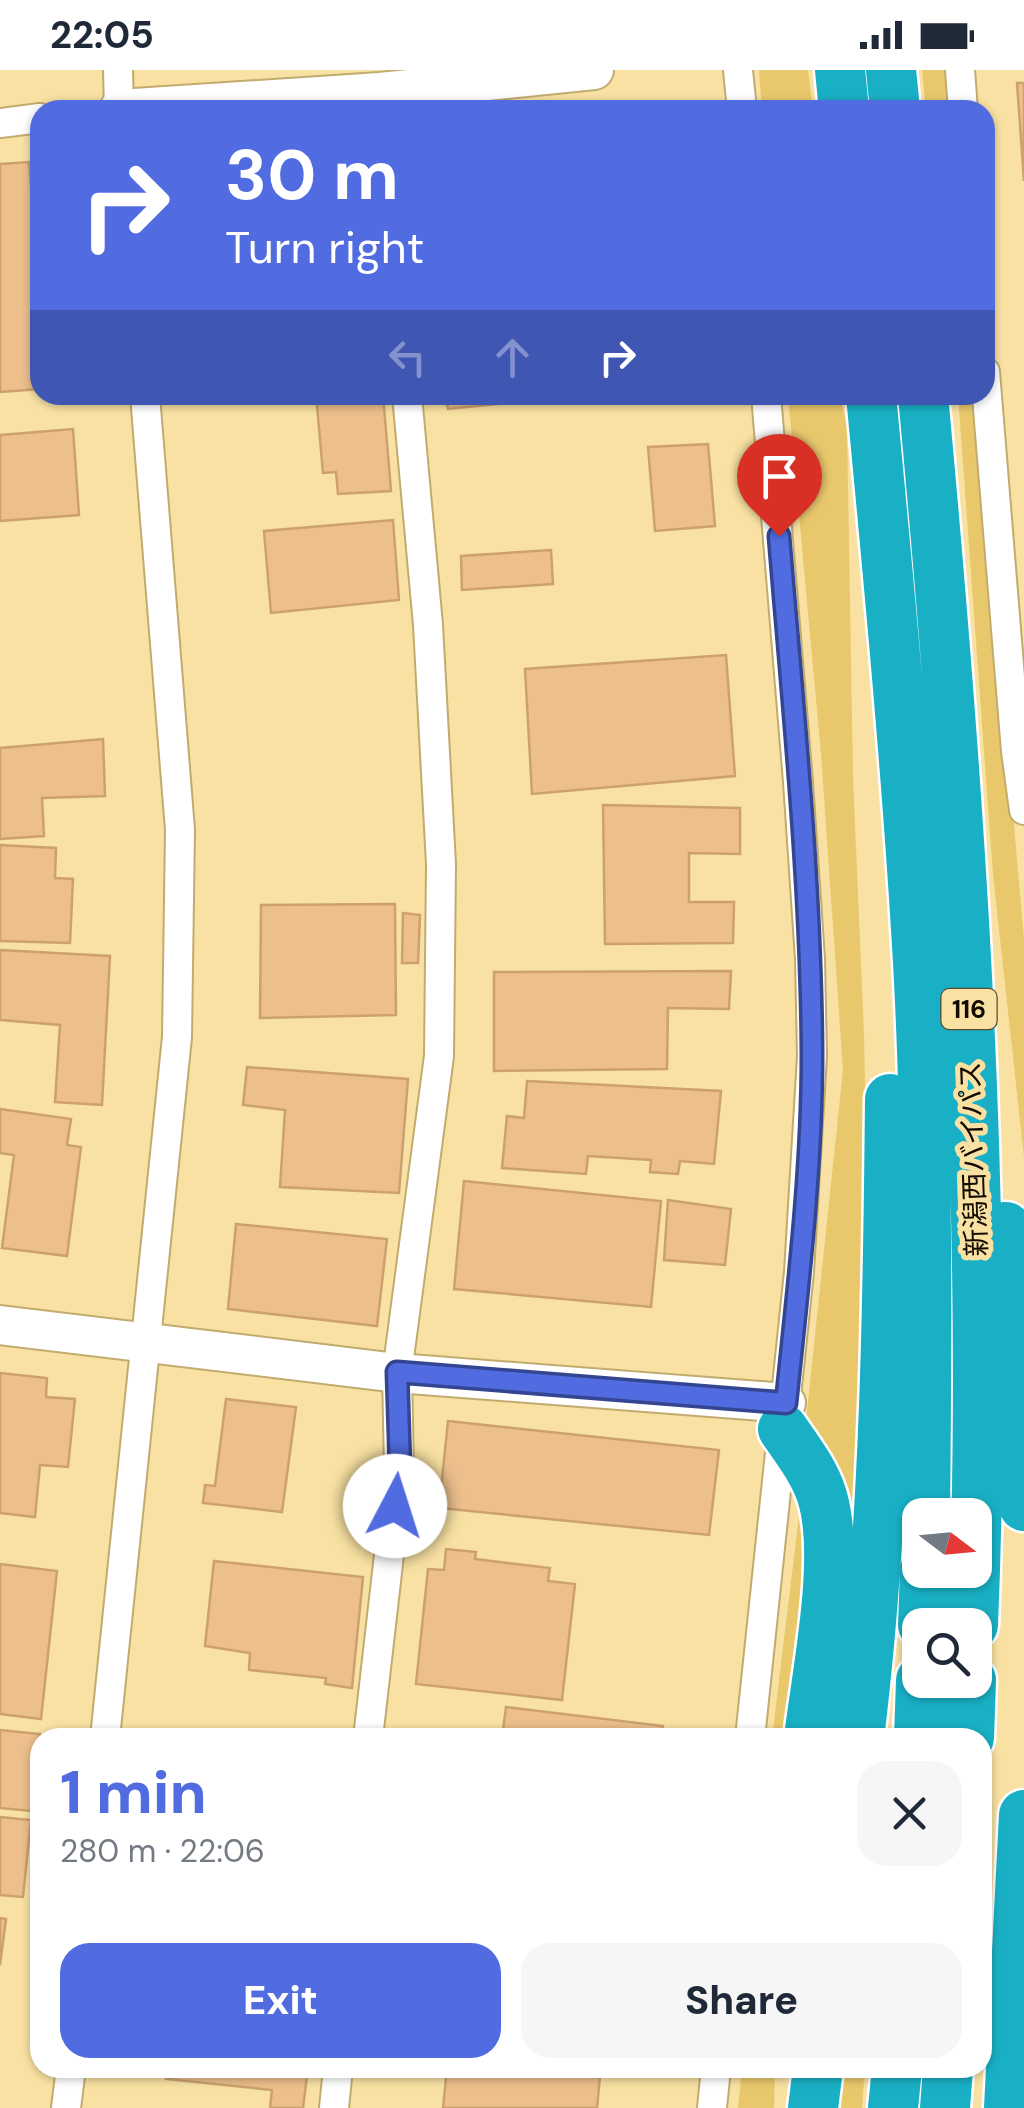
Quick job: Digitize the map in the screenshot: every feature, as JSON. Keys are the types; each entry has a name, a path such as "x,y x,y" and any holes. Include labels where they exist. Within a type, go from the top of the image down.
{"highway":[{"path":"840,70 843,100"},
{"path":"892,70 895,100"},
{"name":"新潟西バイパス","path":"873,405 918,964 926,1228 925,1498"},
{"name":"新潟西バイパス","path":"924,405 946,641 967,955 976,1226 974,1608"},
{"path":"860,1728 887,1368 895,648"},
{"path":"967,955 1004,1198 1024,1506"},
{"path":"784,1416 814,1476 828,1520 828,1576 810,1728"},
{"path":"919,1728 920,1698"},
{"path":"969,1728 970,1698"},
{"path":"1010,2108 1024,1816"},
{"path":"783,2108 784,2078"},
{"path":"813,2108 817,2078"},
{"path":"893,2108 895,2078"},
{"path":"945,2108 947,2078"}],"street":[{"path":"118,70 119,100"},
{"path":"387,100 594,70"},
{"path":"738,70 741,100"},
{"path":"960,70 963,100"},
{"path":"0,123 30,119"},
{"path":"106,1728 177,1036 180,830 146,405"},
{"path":"369,1728 400,1468 397,1372 439,1056 441,864 428,625 408,405"},
{"path":"751,1728 808,1164 812,1056 810,958 798,782 767,405"},
{"path":"988,405 1024,810"},
{"path":"0,1324 784,1416"},
{"path":"66,2108 69,2078"},
{"path":"334,2108 337,2078"},
{"path":"712,2108 715,2078"}],"shaded area":[{"path":"759,70 808,70 812,100 761,100"},
{"path":"922,70 945,70 948,100 925,100"},
{"path":"789,405 842,405 847,427 853,777 870,1311 841,1728 824,1728 806,1421 843,1070 821,754"},
{"path":"959,405 977,405 1024,939 1024,1157 993,875"},
{"path":"803,1483 810,1492 801,1728 773,1728"},
{"path":"741,2078 775,2078 774,2108 738,2108"},
{"path":"841,2078 864,2078 862,2108 837,2108"}],"building":[{"path":"1017,83 1024,83 1024,181"},
{"path":"29,162 30,390 0,392 0,164"},
{"path":"317,405 384,405 391,491 338,494 336,472 323,473"},
{"path":"447,405 488,405 448,409"},
{"path":"73,429 79,515 0,521 0,435"},
{"path":"708,444 715,526 655,531 648,447"},
{"path":"393,520 399,600 271,613 264,531"},
{"path":"551,550 553,584 462,590 461,556"},
{"path":"726,655 735,776 532,794 525,669"},
{"path":"103,739 105,796 42,798 44,836 0,839 0,748"},
{"path":"603,805 740,808 740,854 689,853 689,902 734,902 733,943 605,944"},
{"path":"0,845 56,848 55,878 73,879 70,943 0,941"},
{"path":"395,904 396,1015 260,1018 261,905"},
{"path":"403,913 420,915 418,963 402,963"},
{"path":"0,950 110,956 102,1105 55,1102 60,1025 0,1020"},
{"path":"731,971 729,1009 668,1008 667,1069 494,1071 494,972"},
{"path":"247,1067 408,1079 399,1193 280,1187 285,1110 243,1105"},
{"path":"527,1081 721,1091 714,1164 680,1161 678,1174 650,1172 651,1160 588,1156 586,1174 502,1168 507,1116 524,1118"},
{"path":"0,1109 71,1119 67,1145 81,1147 67,1256 2,1248 14,1155 0,1153"},
{"path":"464,1181 661,1201 651,1307 454,1289"},
{"path":"668,1200 731,1209 725,1265 664,1260"},
{"path":"236,1224 387,1239 377,1326 228,1309"},
{"path":"0,1373 47,1378 46,1397 75,1399 68,1467 40,1465 35,1517 0,1513"},
{"path":"226,1399 296,1407 282,1512 203,1503 205,1485 215,1486"},
{"path":"448,1421 719,1450 709,1535 439,1508"},
{"path":"446,1549 476,1552 475,1559 550,1568 548,1581 575,1584 562,1700 416,1684 428,1569 444,1570"},
{"path":"214,1561 363,1577 352,1688 325,1684 326,1678 249,1670 250,1653 205,1646"},
{"path":"0,1564 57,1571 41,1719 0,1714"},
{"path":"506,1707 663,1726 663,1728 503,1728"},
{"path":"0,1730 30,1733 30,1811 0,1808"},
{"path":"0,1817 30,1820 23,1897 0,1895"},
{"path":"0,1918 6,1919 0,1965"},
{"path":"307,2078 303,2108 270,2108 272,2090 166,2079"},
{"path":"446,2078 600,2078 597,2108 443,2108"}],"route":[{"path":"395,1506 400,1468 397,1372 786,1403 809,1146 812,1056 810,958 779,536"}]}
